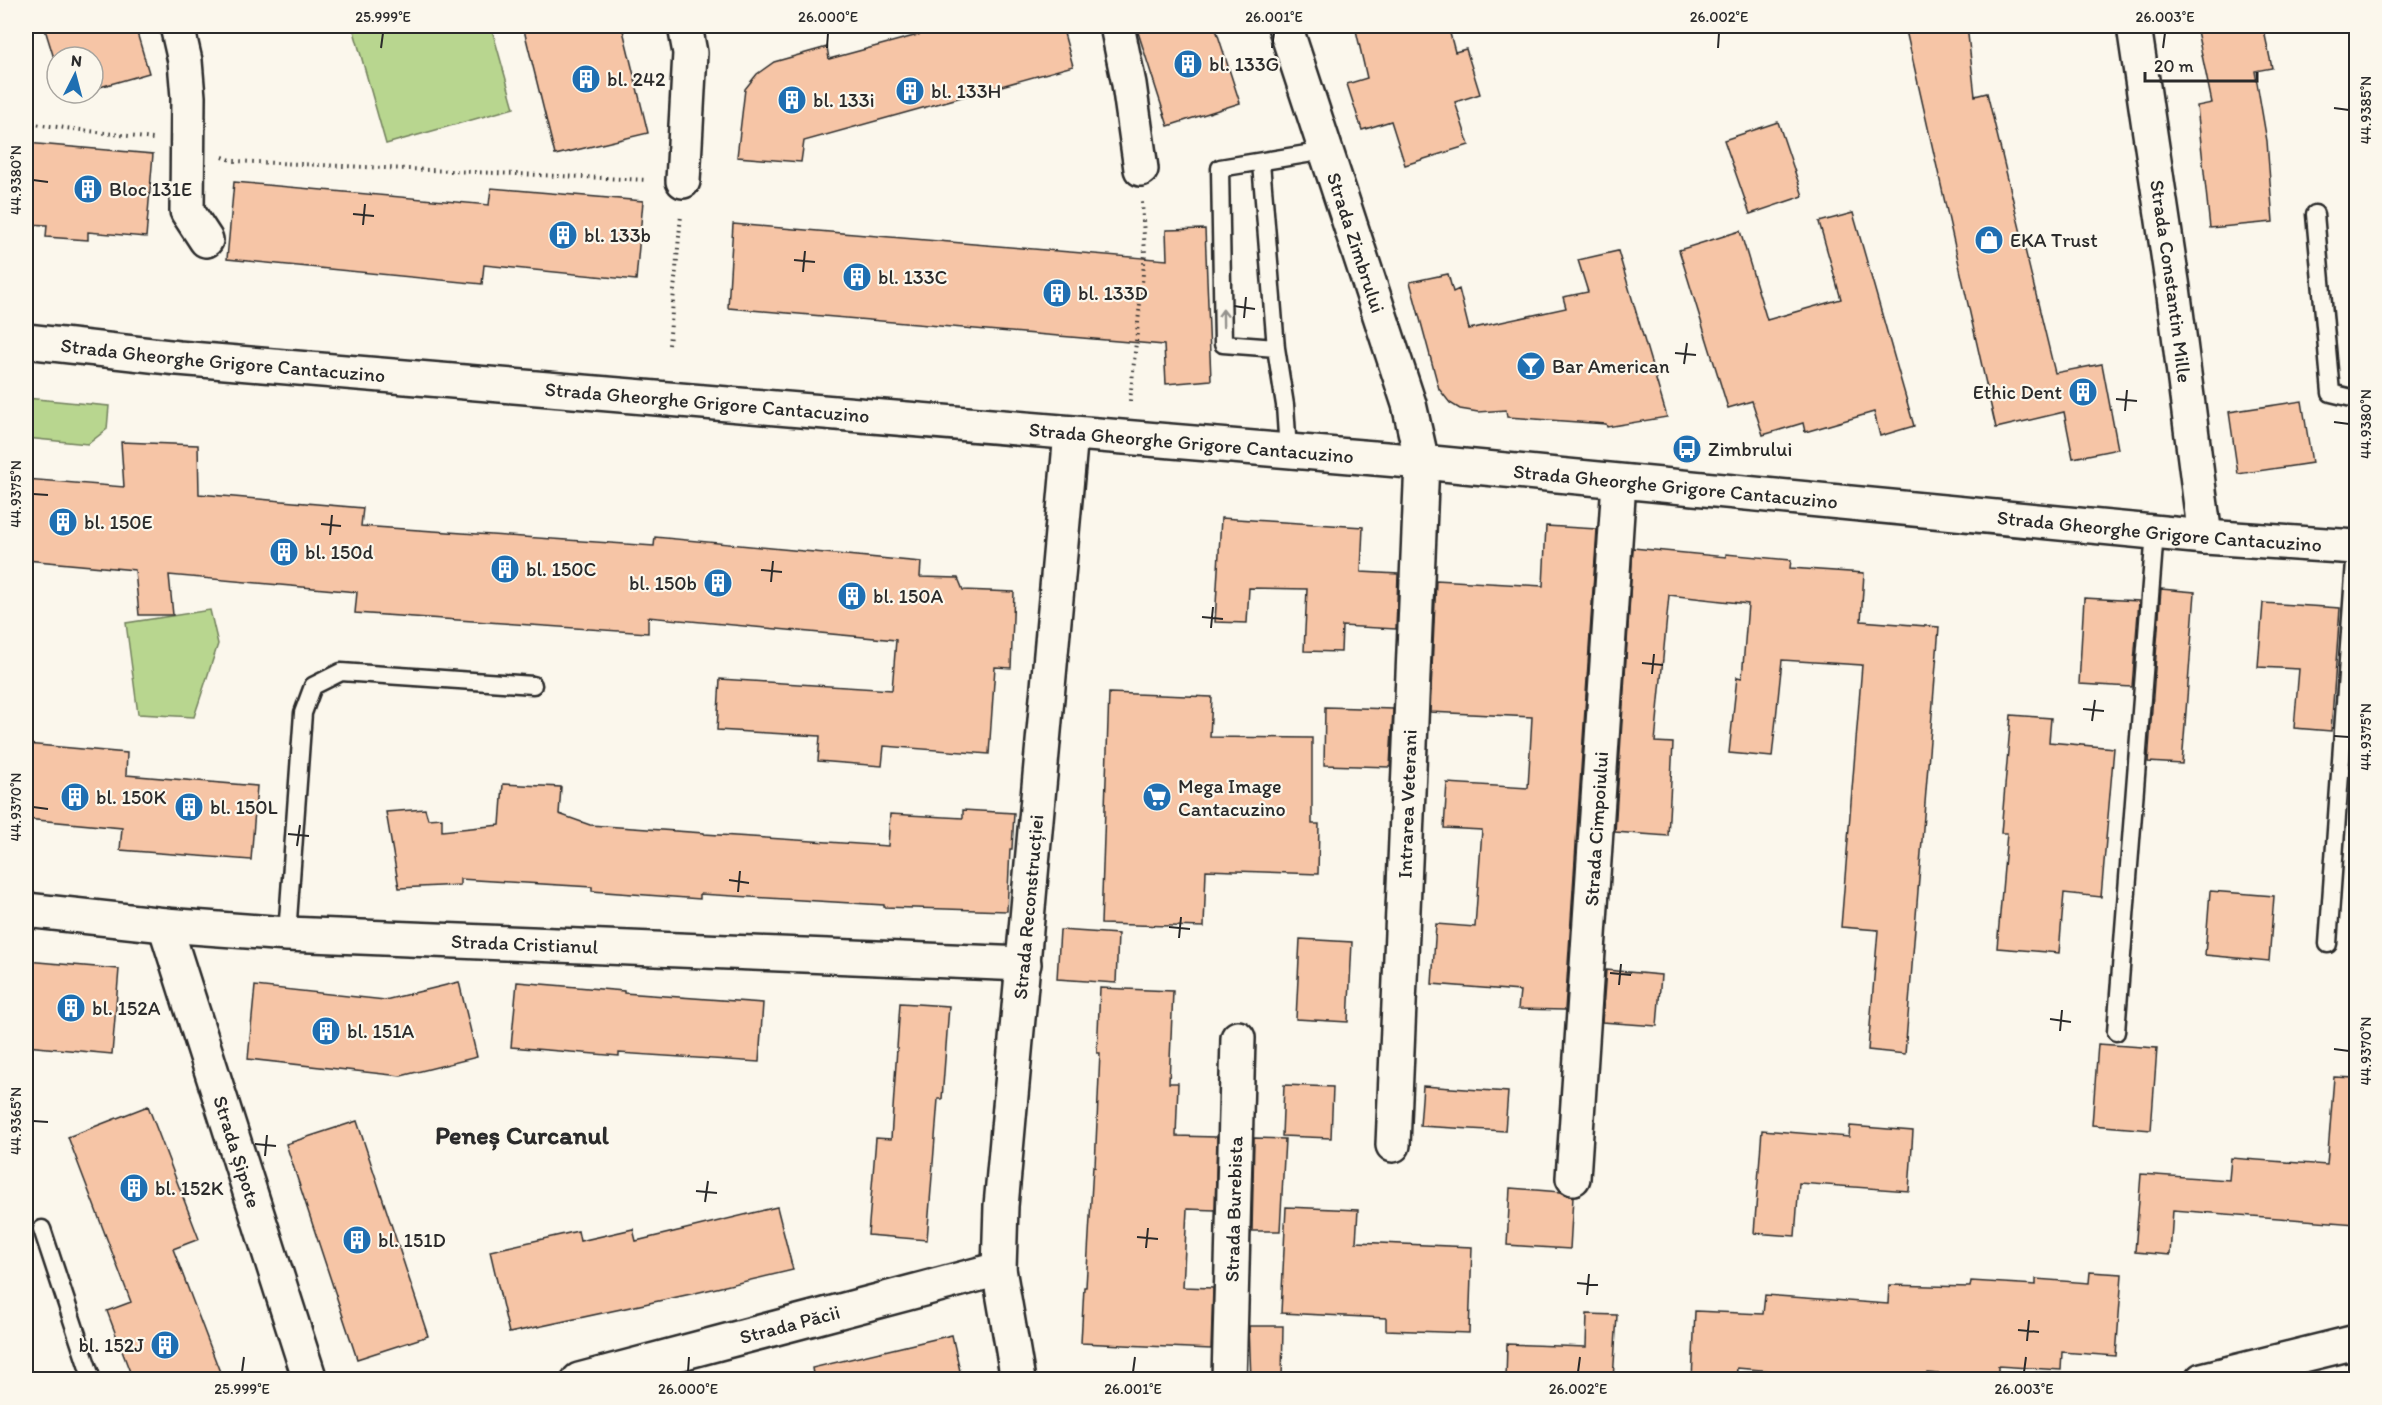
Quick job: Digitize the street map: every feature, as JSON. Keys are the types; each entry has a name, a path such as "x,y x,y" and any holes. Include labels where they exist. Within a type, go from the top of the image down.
{"street":[{"path":"177,26 185,61 188,144 187,211 206,240"},
{"path":"683,181 690,53 685,26"},
{"path":"1117,26 1129,84 1141,169"},
{"name":"Strada Zimbrului","path":"1285,26 1409,404 1422,462"},
{"name":"Strada Constantin Mille","path":"2134,26 2175,300 2205,537"},
{"name":"Strada Gheorghe Grigore Cantacuzino","path":"26,341 178,358 1422,462 2205,537 2356,547"},
{"name":"Strada Reconstrucției","path":"1018,1380 999,1269 1001,1206 1071,434"},
{"name":"Intrarea Veterani","path":"1393,1145 1422,462"},
{"name":"Strada Cimpoiului","path":"1574,1178 1619,482"},
{"name":"Strada Cristianul","path":"26,910 165,925 287,934 1024,964"},
{"name":"Strada Șipote","path":"165,925 310,1380"},
{"name":"Strada Burebista","path":"1229,1380 1238,1038"},
{"name":"Strada Păcii","path":"579,1380 999,1269"},
{"path":"2202,1380 2356,1342"}],"lane":[{"path":"1276,348 1223,344 1220,168 1325,151"},
{"path":"1260,163 1276,348 1288,451"},
{"path":"2315,214 2331,393 2356,399"},
{"path":"2116,1032 2155,532"},
{"path":"2328,944 2356,547"},
{"path":"287,934 303,713 313,686 341,672 532,685"},
{"path":"42,1229 92,1380"}],"path":[{"path":"26,123 188,144 234,161 683,181 678,271 669,345"},
{"path":"1130,401 1145,254 1141,169"}],"green space":[{"path":"374,26 491,26 514,108 386,144 354,31"},
{"path":"26,398 109,406 107,429 88,444 26,438"},
{"path":"210,610 218,644 194,717 138,714 126,623"}],"building":[{"path":"44,26 135,26 149,73 105,86 105,45 50,45"},
{"name":"bl. 242","path":"523,26 622,26 648,133 555,155"},
{"name":"bl. 133H","path":"951,26 1062,26 1073,66 804,141 801,162 737,157 745,89 757,74 774,62 827,47 829,59"},
{"name":"bl. 133G","path":"1136,26 1215,26 1240,103 1168,126"},
{"path":"1355,26 1448,26 1455,52 1466,49 1480,94 1455,102 1469,145 1405,165 1391,121 1362,130 1347,84 1367,78"},
{"name":"EKA Trust","path":"1905,26 1967,26 1975,96 1987,93 2055,373 2102,364 2118,449 2073,458 2064,412 1996,428"},
{"path":"2196,26 2263,26 2272,68 2255,71 2267,141 2273,222 2210,228 2197,106 2212,103"},
{"path":"1778,122 1803,196 1750,214 1724,140"},
{"name":"Bloc 131E","path":"26,143 153,154 146,237 88,232 88,240 46,237 47,225 26,224"},
{"path":"234,182 489,205 491,188 643,201 636,280 484,265 482,284 227,259"},
{"path":"1853,213 1914,426 1880,436 1874,412 1805,432 1803,423 1763,435 1752,401 1728,408 1679,250 1740,231 1767,320 1841,299 1819,222"},
{"path":"733,224 1167,260 1166,230 1205,229 1211,380 1166,384 1164,345 728,308"},
{"path":"1618,251 1667,417 1607,427 1606,424 1507,417 1506,410 1478,412 1460,409 1450,403 1439,389 1410,282 1448,274 1453,292 1459,289 1469,329 1566,308 1563,297 1588,292 1578,260"},
{"path":"2302,401 2312,463 2238,474 2229,412"},
{"path":"121,442 198,445 199,494 363,508 361,526 654,546 655,537 921,562 920,577 958,578 963,590 1014,592 1011,668 995,667 989,754 884,746 882,766 818,761 820,736 717,730 720,679 892,690 896,640 648,617 648,633 355,613 357,592 169,575 173,615 139,615 135,570 26,560 26,479 124,487"},
{"path":"1221,518 1363,527 1361,572 1398,574 1396,629 1342,626 1341,652 1304,651 1307,589 1249,588 1247,623 1215,622"},
{"path":"1546,526 1597,529 1565,1010 1518,1009 1520,991 1432,984 1436,924 1475,927 1482,830 1444,828 1447,783 1528,788 1532,717 1430,712 1436,580 1543,586"},
{"path":"1633,548 1726,557 1726,554 1791,560 1790,568 1864,573 1861,621 1939,627 1905,1054 1868,1050 1878,930 1841,927 1862,665 1782,660 1772,757 1729,753 1737,677 1742,678 1748,604 1669,595 1655,742 1673,743 1668,836 1615,832"},
{"path":"2161,589 2195,592 2182,764 2148,762"},
{"path":"2084,598 2139,601 2132,687 2079,684"},
{"path":"2263,603 2340,608 2331,731 2294,728 2299,669 2258,667"},
{"path":"1109,693 1212,697 1210,737 1312,738 1312,824 1319,824 1318,874 1206,870 1204,927 1101,924"},
{"path":"1325,707 1393,709 1390,767 1324,765"},
{"path":"2011,715 2051,718 2049,742 2114,748 2101,897 2064,893 2059,953 1997,948 2007,833 2001,833"},
{"path":"26,744 127,753 126,775 257,786 251,860 120,850 122,828 26,819"},
{"path":"503,784 561,787 559,814 590,825 888,846 890,814 963,818 963,810 1014,813 1007,911 884,907 884,905 700,894 700,899 592,891 592,887 460,879 460,885 399,888 386,812 425,809 428,819 442,818 442,831 500,825"},
{"path":"2210,891 2274,896 2269,961 2205,955"},
{"path":"1060,930 1118,934 1116,983 1057,979"},
{"path":"1300,939 1352,942 1348,1022 1296,1019"},
{"name":"bl. 152A","path":"26,961 119,969 112,1054 26,1046"},
{"path":"1606,970 1661,975 1657,1026 1602,1022"},
{"name":"bl. 151A","path":"459,982 477,1057 401,1076 248,1059 255,986 385,1000"},
{"path":"517,982 624,991 624,993 763,1003 759,1062 619,1053 619,1056 511,1047"},
{"path":"1100,988 1173,991 1169,1083 1178,1083 1176,1136 1217,1137 1215,1210 1187,1209 1183,1287 1213,1288 1211,1349 1081,1343 1093,1166 1095,1167 1100,1053 1097,1053"},
{"path":"900,1003 949,1006 942,1099 938,1099 927,1240 868,1235 876,1138 891,1139"},
{"path":"2098,1044 2157,1048 2151,1130 2092,1125"},
{"path":"2334,1077 2356,1078 2356,1224 2173,1210 2170,1255 2135,1252 2141,1174 2229,1180 2231,1158 2327,1165"},
{"path":"1284,1085 1333,1087 1331,1138 1282,1136"},
{"path":"1423,1086 1508,1092 1505,1131 1420,1126"},
{"path":"148,1106 199,1239 173,1249 223,1380 133,1380 107,1311 131,1302 68,1137"},
{"name":"bl. 151D","path":"357,1121 428,1336 357,1359 286,1144"},
{"path":"1850,1126 1913,1131 1909,1191 1799,1183 1795,1236 1754,1233 1762,1130 1849,1137"},
{"path":"1254,1138 1285,1139 1280,1231 1252,1231"},
{"path":"1510,1188 1561,1192 1573,1197 1570,1249 1507,1245"},
{"path":"777,1207 793,1270 509,1333 490,1251 578,1231 580,1241 633,1229 636,1241"},
{"path":"1286,1207 1358,1210 1356,1242 1472,1247 1469,1333 1386,1330 1386,1318 1281,1313"},
{"path":"2090,1272 2122,1274 2116,1356 2062,1352 2061,1370 1998,1366 1998,1378 1927,1373 1927,1380 1887,1380 1737,1368 1736,1380 1692,1380 1695,1311 1763,1314 1765,1295 1888,1304 1889,1285 1970,1287 1971,1281 2036,1285 2036,1279 2089,1283"},
{"path":"1587,1314 1617,1315 1613,1380 1506,1380 1507,1344 1586,1347"},
{"path":"1249,1326 1283,1326 1282,1380 1251,1380"},
{"path":"952,1335 962,1380 814,1380 812,1368"}],"place":[{"name":"bl. 133G","path":"1188,64"},
{"name":"bl. 242","path":"586,79"},
{"name":"bl. 133H","path":"910,91"},
{"name":"bl. 133i","path":"792,100"},
{"name":"Bloc 131E","path":"88,189"},
{"name":"bl. 133b","path":"563,235"},
{"name":"EKA Trust","path":"1989,240"},
{"name":"bl. 133C","path":"857,277"},
{"name":"bl. 133D","path":"1057,293"},
{"name":"Bar American","path":"1531,366"},
{"name":"Ethic Dent","path":"2083,392"},
{"name":"Zimbrului","path":"1687,449"},
{"name":"bl. 150E","path":"63,522"},
{"name":"bl. 150d","path":"284,552"},
{"name":"bl. 150C","path":"505,569"},
{"name":"bl. 150b","path":"718,583"},
{"name":"bl. 150A","path":"852,596"},
{"name":"bl. 150K","path":"75,797"},
{"name":"Mega Image Cantacuzino","path":"1157,797"},
{"name":"bl. 150L","path":"189,807"},
{"name":"bl. 152A","path":"71,1008"},
{"name":"bl. 151A","path":"326,1031"},
{"name":"bl. 152K","path":"134,1188"},
{"name":"bl. 151D","path":"357,1240"},
{"name":"bl. 152J","path":"165,1345"}],"district":[{"name":"Peneș Curcanul","path":"522,1135"}]}
